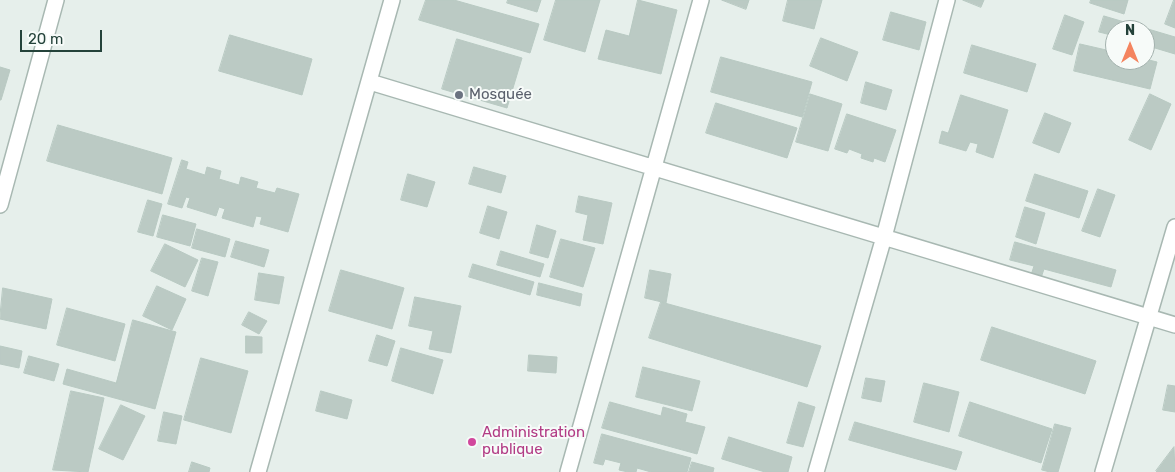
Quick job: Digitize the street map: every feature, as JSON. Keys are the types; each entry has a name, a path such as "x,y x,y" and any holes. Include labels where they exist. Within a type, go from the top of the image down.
{"street":[{"path":"0,205 56,0"},
{"path":"258,472 392,0"},
{"path":"568,472 701,0"},
{"path":"816,472 884,237 947,0"},
{"path":"370,82 1175,325"},
{"path":"1103,472 1175,227"}],"building":[{"path":"426,0 454,0 539,24 530,53 419,20"},
{"path":"508,0 541,0 537,12 507,3"},
{"path":"556,0 600,0 585,52 544,40"},
{"path":"638,0 677,10 661,74 598,59 606,30 629,36"},
{"path":"722,0 749,0 746,9"},
{"path":"788,0 822,0 814,29 783,21"},
{"path":"963,0 984,0 981,7"},
{"path":"1091,0 1128,0 1124,14 1090,3"},
{"path":"1175,0 1175,28 1165,24"},
{"path":"891,12 926,22 919,50 883,40"},
{"path":"1065,15 1084,22 1072,55 1053,49"},
{"path":"1104,16 1118,20 1105,20 1105,34 1099,32"},
{"path":"1155,31 1175,37 1175,54 1155,48"},
{"path":"230,35 312,59 302,95 219,71"},
{"path":"821,38 858,52 847,81 810,66"},
{"path":"457,39 522,58 507,108 442,89"},
{"path":"1080,44 1105,50 1105,70 1155,70 1150,89 1074,71"},
{"path":"972,45 1036,64 1027,92 964,73"},
{"path":"721,57 812,82 802,117 711,92"},
{"path":"0,67 10,70 1,100 0,100"},
{"path":"866,82 892,90 886,110 861,103"},
{"path":"810,94 842,104 828,151 796,142"},
{"path":"1150,94 1171,104 1151,150 1129,140"},
{"path":"961,95 1008,110 993,158 976,152 978,144 970,142 966,151 939,143 942,131 948,133"},
{"path":"716,103 797,128 787,158 706,133"},
{"path":"1045,113 1071,123 1059,153 1033,143"},
{"path":"847,114 896,130 885,162 874,158 873,162 861,158 862,154 849,149 847,153 835,149"},
{"path":"58,125 172,158 162,194 47,161"},
{"path":"182,160 188,162 186,169 205,175 207,167 221,171 219,179 239,185 241,177 258,182 256,188 275,193 277,188 299,194 288,232 260,224 262,217 256,216 253,227 222,218 225,209 219,207 216,216 187,207 190,198 186,197 182,208 168,204"},
{"path":"474,167 506,176 501,193 469,184"},
{"path":"408,174 435,182 427,207 401,200"},
{"path":"1035,174 1088,191 1079,218 1026,201"},
{"path":"1098,189 1115,195 1100,237 1082,231"},
{"path":"579,196 612,203 603,244 583,240 588,215 576,212"},
{"path":"148,200 162,204 153,236 138,232"},
{"path":"488,206 507,212 499,239 480,233"},
{"path":"1025,207 1045,213 1036,244 1016,237"},
{"path":"163,215 196,224 190,246 157,237"},
{"path":"537,225 556,231 548,258 530,253"},
{"path":"197,229 230,239 225,257 192,248"},
{"path":"561,239 595,248 583,287 550,277"},
{"path":"236,241 269,250 264,267 231,257"},
{"path":"1015,242 1116,270 1111,287 1044,269 1041,278 1031,275 1034,266 1010,260"},
{"path":"165,244 198,260 185,287 151,271"},
{"path":"501,251 544,264 540,277 497,265"},
{"path":"202,258 218,262 208,296 192,291"},
{"path":"473,264 534,282 530,295 469,277"},
{"path":"341,270 404,288 392,329 329,311"},
{"path":"650,270 671,274 666,303 645,298"},
{"path":"259,273 284,277 279,304 255,300"},
{"path":"539,283 582,294 580,306 537,295"},
{"path":"157,286 186,299 172,330 143,316"},
{"path":"3,288 52,299 46,329 0,319"},
{"path":"415,297 461,306 451,353 429,349 433,331 409,326"},
{"path":"661,302 821,346 807,387 649,338"},
{"path":"67,308 125,324 115,361 57,345"},
{"path":"249,312 267,321 259,334 242,325"},
{"path":"133,320 176,332 155,409 63,384 67,369 116,383"},
{"path":"992,327 1096,361 1085,394 981,360"},
{"path":"377,335 395,341 387,366 369,361"},
{"path":"246,336 262,337 262,353 246,353"},
{"path":"0,346 22,351 19,368 0,364"},
{"path":"401,348 443,360 433,394 392,381"},
{"path":"529,355 557,357 556,373 528,371"},
{"path":"29,356 59,364 54,381 24,373"},
{"path":"201,358 248,371 231,433 184,420"},
{"path":"643,367 700,381 692,411 636,397"},
{"path":"866,378 885,381 881,402 862,398"},
{"path":"924,383 959,392 949,432 914,422"},
{"path":"1168,385 1175,386 1175,412 1163,410"},
{"path":"71,391 104,398 88,472 53,470"},
{"path":"321,391 352,400 347,419 316,411"},
{"path":"610,402 661,416 663,407 687,414 685,422 705,427 697,454 602,428"},
{"path":"799,402 815,407 803,447 787,443"},
{"path":"970,402 1052,429 1041,463 959,436"},
{"path":"121,405 145,416 123,460 99,449"},
{"path":"164,412 182,416 176,444 158,441"},
{"path":"855,422 962,452 956,470 849,440"},
{"path":"1055,424 1071,428 1058,472 1050,472 1042,470"},
{"path":"602,434 691,458 687,472 651,472 637,468 636,472 628,472 619,470 621,463 605,459 603,465 594,463"},
{"path":"729,437 792,457 788,472 765,472 722,459"},
{"path":"1174,447 1175,472 1157,472 1156,471"},
{"path":"192,462 210,468 209,472 189,472"},
{"path":"692,462 714,468 713,472 689,472"}],"place":[{"name":"Mosquée","path":"459,95"},
{"name":"Administration publique","path":"472,442"}]}
